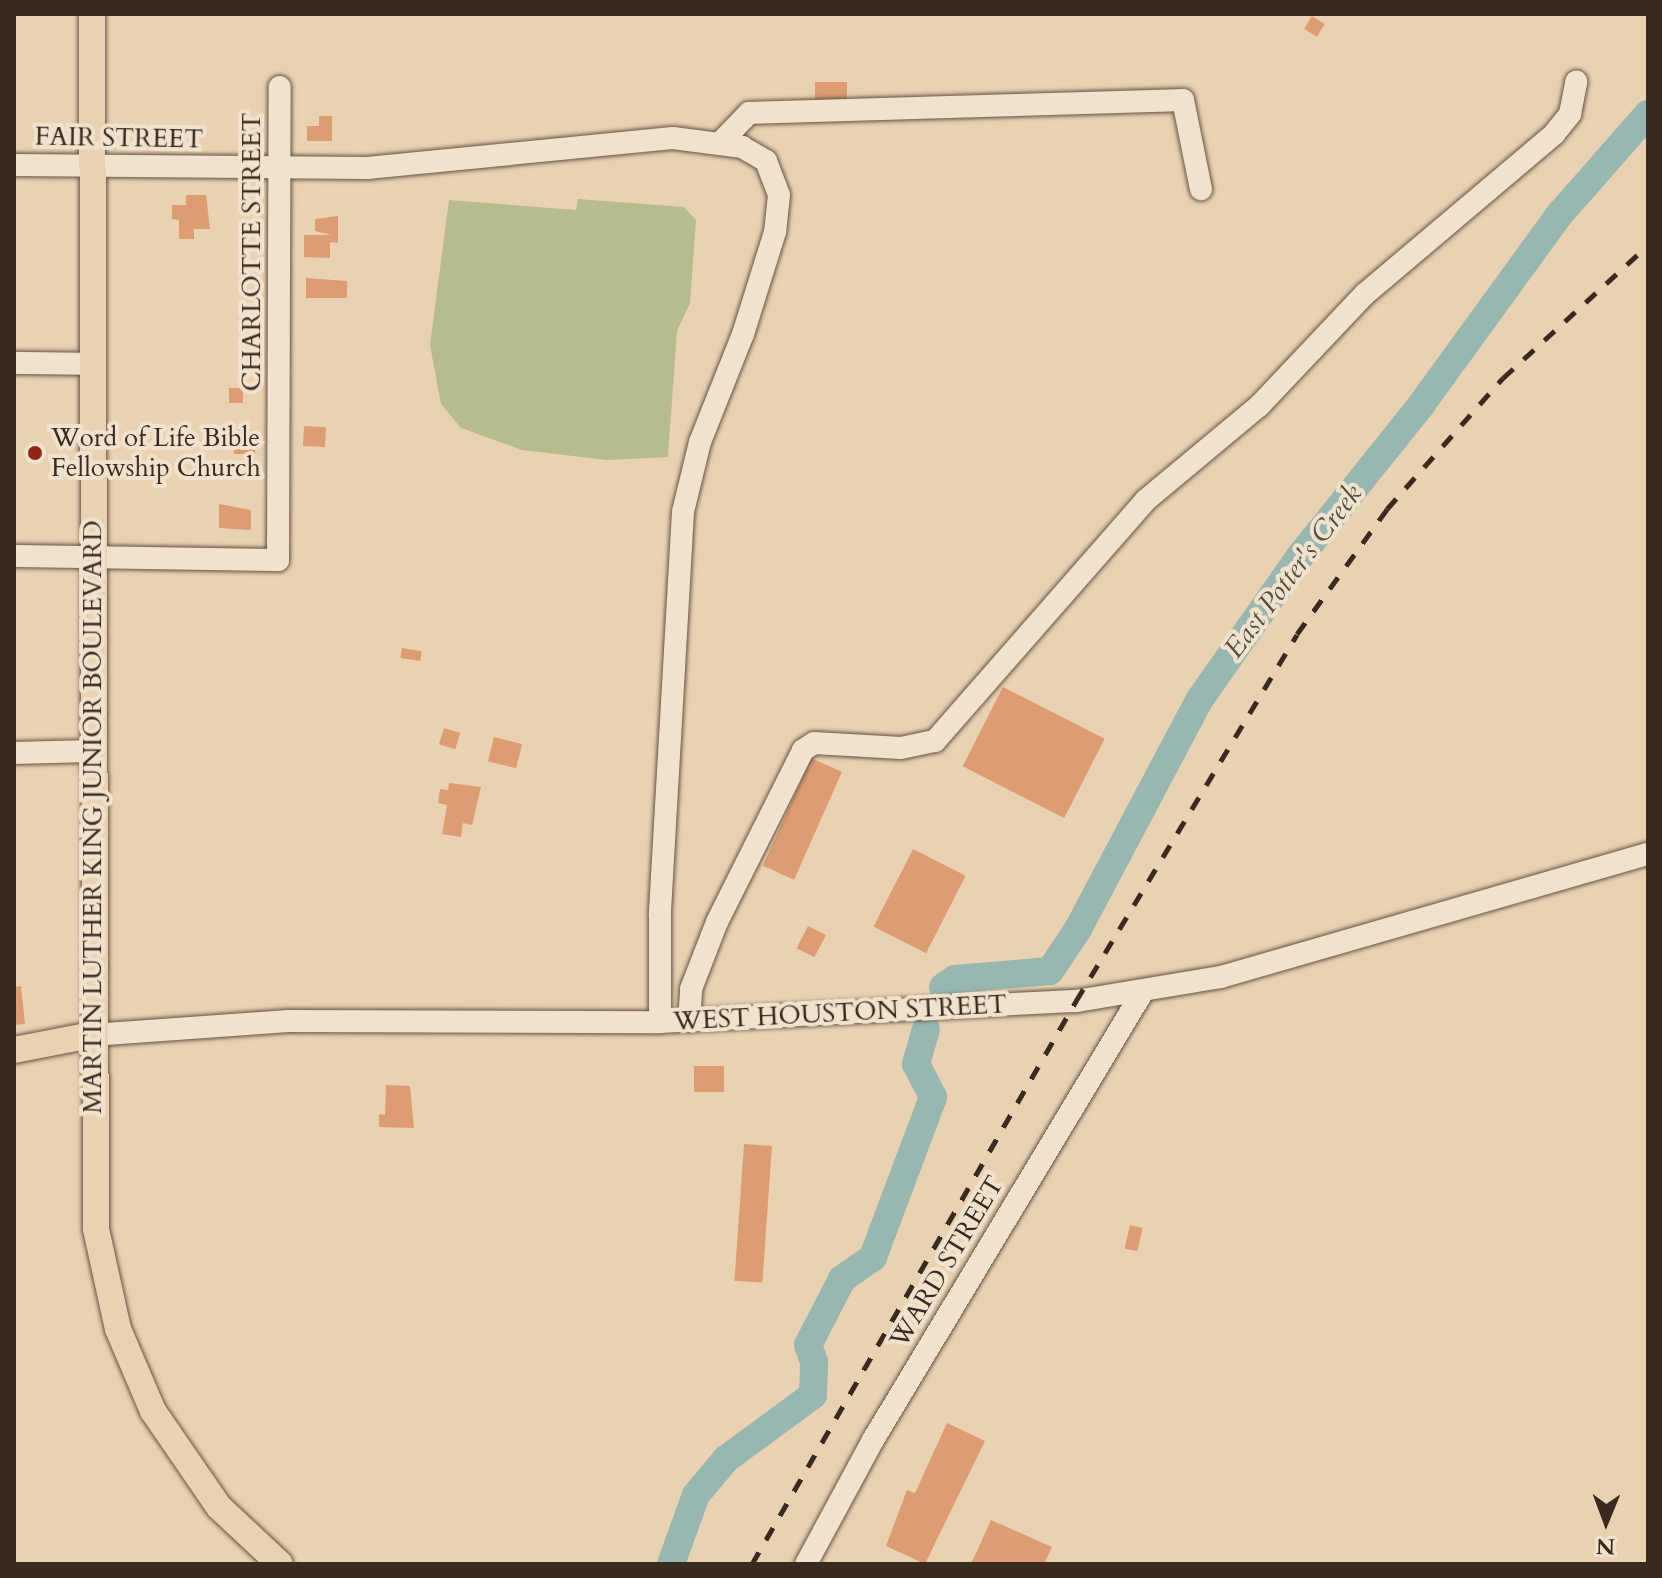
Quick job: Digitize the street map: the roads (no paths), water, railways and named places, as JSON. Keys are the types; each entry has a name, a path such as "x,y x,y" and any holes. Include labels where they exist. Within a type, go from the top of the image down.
{"main road":[{"name":"MARTIN LUTHER KING JUNIOR BOULEVARD","path":"92,14 91,751 96,1229 118,1329 153,1411 184,1462 219,1507 280,1564"},
{"name":"WEST HOUSTON STREET","path":"14,1050 92,1035"}],"street":[{"path":"689,1021 691,989 717,922 803,750 814,743 901,748 935,741 1131,514 1259,406 1365,294 1554,134 1570,114 1576,82"},
{"name":"CHARLOTTE STREET","path":"93,557 278,560 280,87"},
{"path":"721,142 749,113 1183,100 1201,189"},
{"name":"FAIR STREET","path":"14,165 92,164 279,170 367,168 673,138 721,142 757,153 766,161 776,180 778,214 743,334 686,488 660,915 660,1022"},
{"path":"14,363 92,364"},
{"path":"14,556 93,557"},
{"path":"14,753 91,751"},
{"name":"WEST HOUSTON STREET","path":"92,1035 289,1021 689,1021 1142,993 1287,960 1648,854"},
{"name":"WARD STREET","path":"806,1564 881,1427 1142,993"}],"waterway":[{"name":"East Potter's Creek","path":"943,987 955,979 1050,971 1078,929 1200,699 1301,555 1421,405 1560,214 1648,114"},
{"name":"East Potter's Creek","path":"671,1564 696,1495 726,1459 813,1395 814,1362 808,1345 842,1279 873,1257 933,1097 916,1064 926,1029"}],"railway":[{"path":"752,1564 1076,1001 1297,634 1387,509 1503,378 1648,245"}],"place":[{"name":"Word of Life Bible Fellowship Church","path":"35,453"}]}
